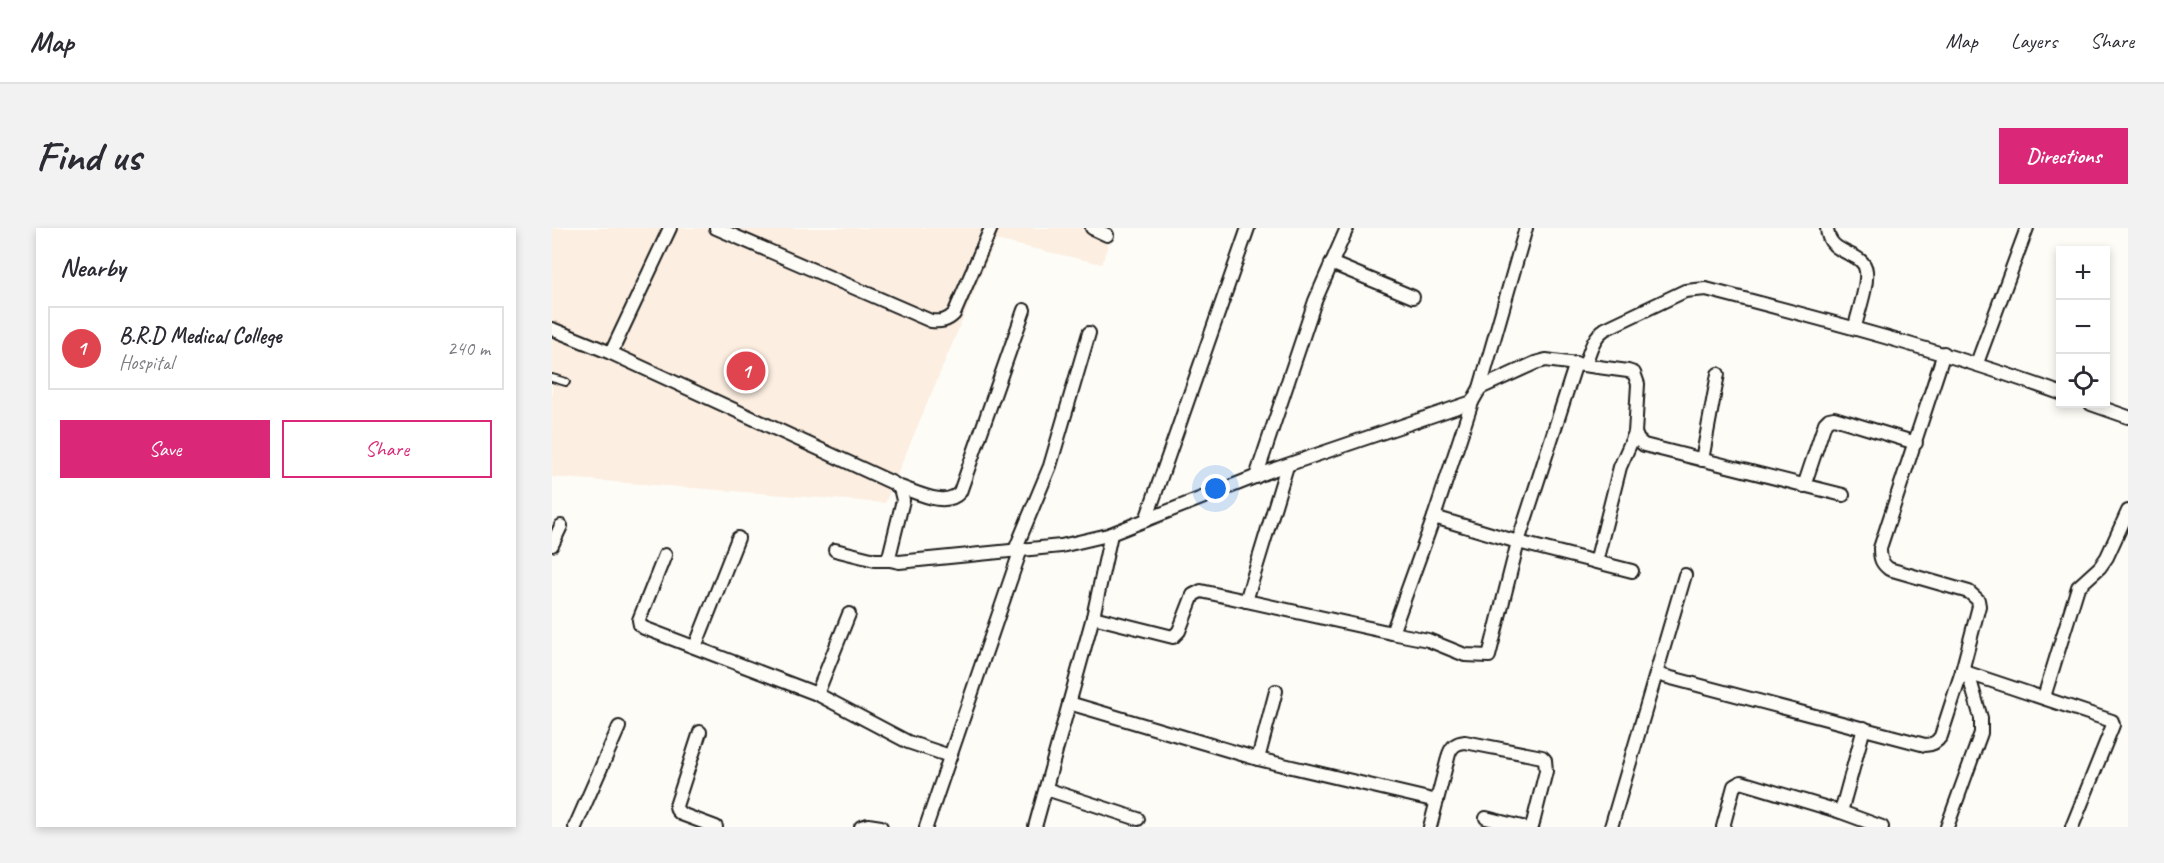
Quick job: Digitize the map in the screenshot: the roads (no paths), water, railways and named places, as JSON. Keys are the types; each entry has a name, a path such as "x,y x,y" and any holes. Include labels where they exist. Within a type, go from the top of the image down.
{"street":[{"path":"611,353 670,228"},
{"path":"716,228 931,321 939,322 948,320 954,314 990,228"},
{"path":"1092,228 1107,235"},
{"path":"1146,520 1248,228"},
{"path":"1256,477 1313,308 1347,228"},
{"path":"1392,633 1472,402 1480,388 1526,228"},
{"path":"1827,228 1830,242 1861,261 1865,266 1866,278 1855,327"},
{"path":"1977,363 2027,228"},
{"path":"1331,263 1413,297"},
{"path":"1093,617 1173,637 1179,631 1191,598 1197,592 1428,640 1465,655 1489,656 1518,542 1580,364 1598,334 1685,291 1706,289 1855,327 1977,363 2056,391"},
{"path":"552,328 611,353 897,486 949,500 960,492 1024,310"},
{"path":"926,827 1018,549 1050,466 1089,333"},
{"path":"1656,674 1925,745 1931,745 1937,741 1941,736 1965,672 1979,606 1978,600 1970,592 1888,569 1880,556 1944,353"},
{"path":"1480,388 1546,360 1634,373 1638,384 1635,433 1620,467 1596,562"},
{"path":"1702,460 1718,374"},
{"path":"835,550 875,560 899,562 1061,546 1112,534 1287,465 1472,402"},
{"path":"2102,408 2128,417"},
{"path":"1804,486 1825,423 1829,419 1834,418 1916,443"},
{"path":"1635,433 1644,445 1843,495"},
{"path":"1246,601 1287,465"},
{"path":"890,560 903,501 897,486"},
{"path":"2044,698 2078,587 2100,567 2107,557 2128,511"},
{"path":"1434,517 1518,542 1632,571"},
{"path":"552,545 561,526"},
{"path":"1035,827 1093,617 1112,534"},
{"path":"695,647 738,538"},
{"path":"665,555 639,620 640,625 817,694 908,742 951,756"},
{"path":"1611,827 1685,575"},
{"path":"817,694 849,614"},
{"path":"1965,672 2108,718 2113,725 2072,827"},
{"path":"1947,827 1981,733 1981,718 1965,672"},
{"path":"1258,759 1276,691"},
{"path":"1070,703 1258,759 1437,801"},
{"path":"575,827 619,727"},
{"path":"1841,812 1864,728"},
{"path":"700,732 676,806 681,814 716,827"},
{"path":"1430,827 1449,754 1457,743 1465,742 1542,757 1545,760 1546,771 1532,827"},
{"path":"1723,827 1734,786 1741,782 1841,812 1882,827"},
{"path":"1046,789 1138,819"},
{"path":"1486,818 1522,827"},
{"path":"861,827 868,825 881,827"}],"lane":[{"path":"552,378 566,382"}],"place":[{"name":"B.R.D Medical College","path":"746,371"}]}
